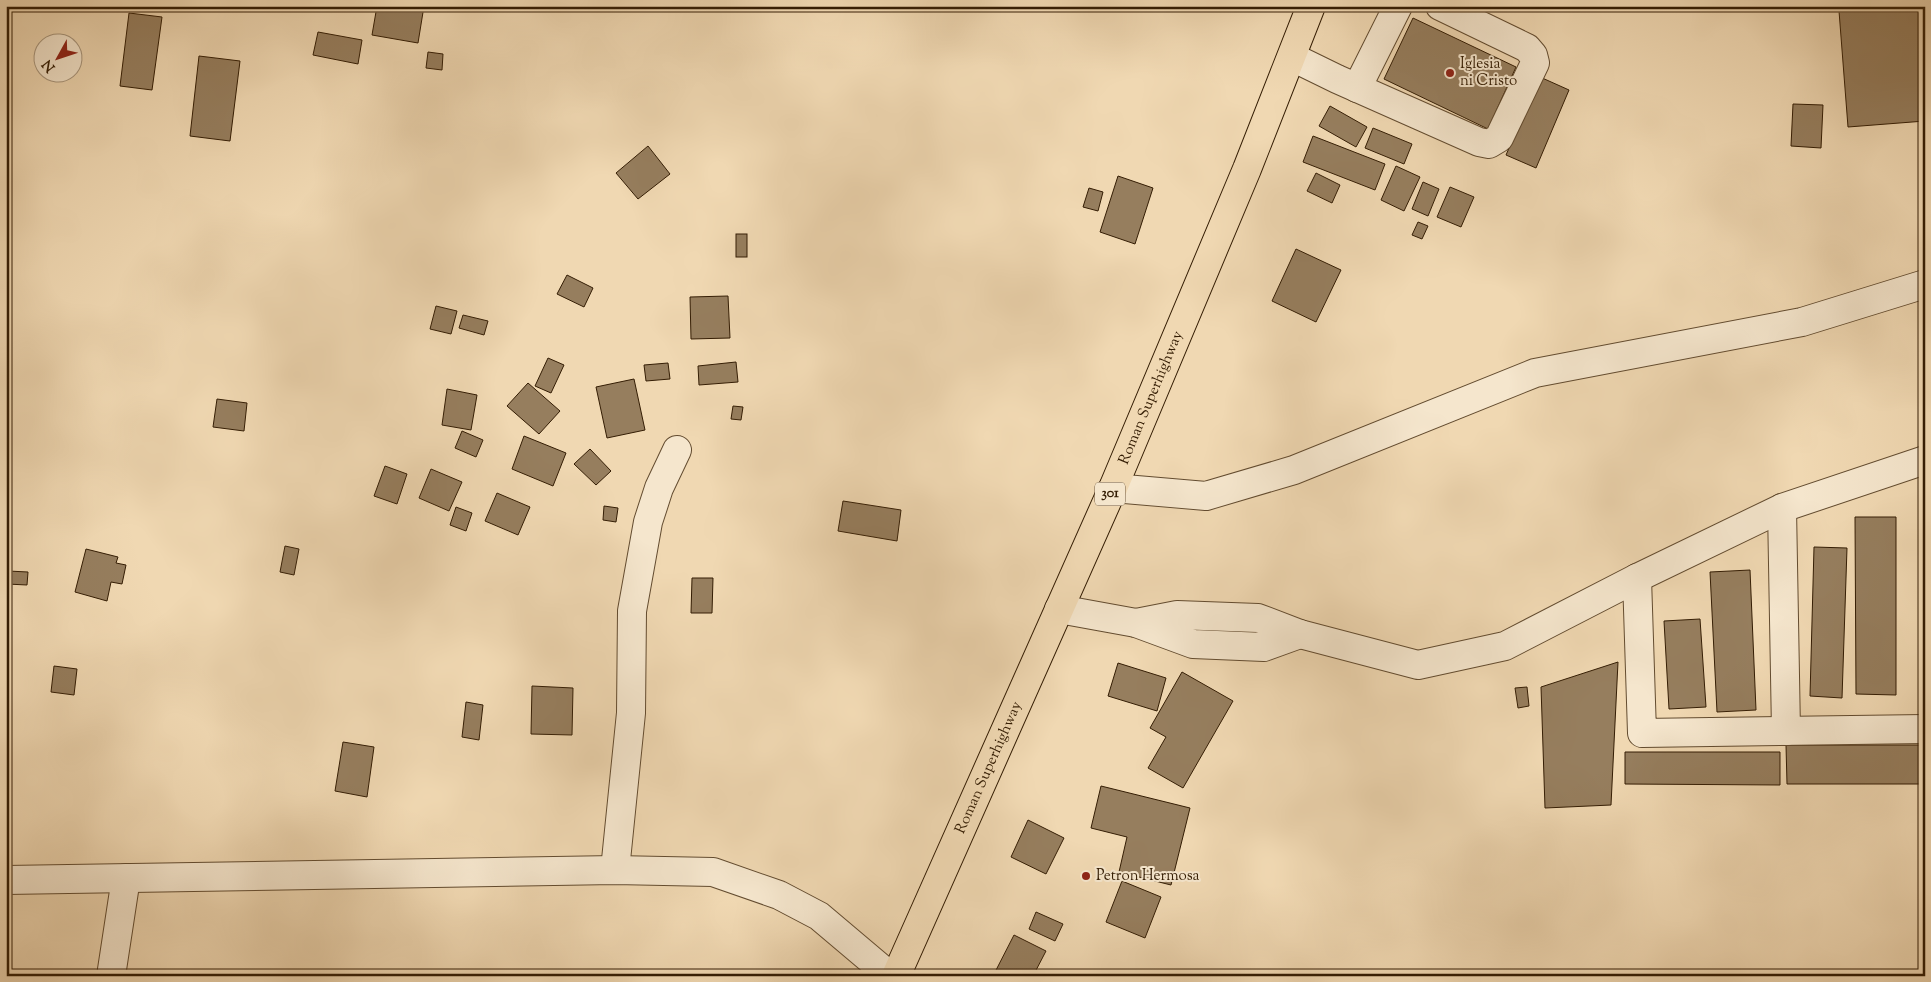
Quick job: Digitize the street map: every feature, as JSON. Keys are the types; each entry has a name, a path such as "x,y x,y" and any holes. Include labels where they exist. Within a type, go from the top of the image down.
{"main road":[{"name":"Roman Superhighway","path":"896,976 1113,488 1247,169 1311,6"}],"street":[{"path":"1357,88 1398,6"},
{"path":"1292,57 1479,142 1489,144 1498,138 1535,63 1533,55 1526,48 1440,6"},
{"path":"1113,488 1206,496 1294,470 1535,373 1802,322 1925,284"},
{"path":"615,870 632,713 632,611 648,522 659,488 677,450"},
{"path":"1058,609 1136,623 1177,615 1258,618 1300,634 1418,665 1505,646 1637,578 1782,508 1925,460"},
{"path":"1782,508 1786,731"},
{"path":"1637,578 1642,733 1925,729"},
{"path":"6,880 615,870 713,872 779,895 819,916 890,976"},
{"path":"111,976 126,878"}],"building":[{"path":"74,6 92,6 92,11 73,9"},
{"path":"377,6 424,6 418,43 372,35"},
{"path":"1899,6 1925,6 1925,121 1848,127 1839,11"},
{"path":"129,13 162,17 152,90 120,86"},
{"name":"Iglesia ni Cristo","path":"1413,18 1516,67 1488,129 1384,79"},
{"path":"318,32 362,40 358,64 313,55"},
{"path":"428,52 443,54 442,70 426,68"},
{"path":"199,56 240,61 230,141 190,136"},
{"path":"1540,77 1569,90 1536,168 1506,155"},
{"path":"1793,104 1823,105 1821,148 1791,146"},
{"path":"1330,106 1367,127 1356,147 1319,126"},
{"path":"1373,128 1412,144 1404,164 1365,148"},
{"path":"1313,136 1385,164 1375,190 1303,162"},
{"path":"648,146 670,174 638,199 616,173"},
{"path":"1396,166 1420,177 1404,211 1381,200"},
{"path":"1316,173 1340,185 1332,203 1307,191"},
{"path":"1118,176 1153,188 1135,244 1100,232"},
{"path":"1423,182 1439,189 1428,216 1412,209"},
{"path":"1450,187 1474,197 1461,227 1437,217"},
{"path":"1089,188 1103,192 1098,211 1083,207"},
{"path":"1418,222 1428,226 1422,239 1412,235"},
{"path":"736,234 747,234 747,257 736,257"},
{"path":"1296,249 1341,270 1316,322 1272,301"},
{"path":"567,275 593,288 584,307 557,294"},
{"path":"728,296 730,338 691,339 690,297"},
{"path":"436,306 457,311 451,334 430,329"},
{"path":"463,315 488,321 484,335 459,328"},
{"path":"548,358 564,365 551,393 535,386"},
{"path":"736,362 738,382 699,385 698,366"},
{"path":"668,363 670,379 646,381 644,365"},
{"path":"634,379 645,430 607,438 596,387"},
{"path":"528,383 560,411 539,434 507,406"},
{"path":"447,389 477,395 471,430 442,425"},
{"path":"217,399 247,403 244,431 213,427"},
{"path":"733,406 743,407 741,420 731,419"},
{"path":"462,431 483,440 476,457 455,448"},
{"path":"524,436 566,453 553,486 512,469"},
{"path":"590,449 611,471 596,485 574,464"},
{"path":"385,466 407,474 397,504 374,496"},
{"path":"431,469 462,482 449,511 419,498"},
{"path":"497,493 530,507 518,535 485,521"},
{"path":"843,501 901,510 897,541 838,531"},
{"path":"604,506 618,508 616,522 603,520"},
{"path":"456,507 472,513 466,531 450,525"},
{"path":"1855,517 1896,517 1896,695 1856,694"},
{"path":"285,546 299,549 294,575 280,572"},
{"path":"1814,547 1847,548 1842,698 1810,696"},
{"path":"86,549 118,557 116,563 126,565 122,584 111,582 107,601 75,592"},
{"path":"1750,570 1756,710 1717,712 1710,572"},
{"path":"8,571 28,572 27,585 7,584"},
{"path":"692,578 713,578 712,613 691,613"},
{"path":"1700,619 1706,707 1669,709 1664,621"},
{"path":"1618,662 1611,805 1545,808 1541,687"},
{"path":"1118,663 1166,678 1157,711 1108,696"},
{"path":"54,666 77,669 74,695 51,692"},
{"path":"1182,672 1233,701 1183,788 1148,768 1166,737 1150,728"},
{"path":"532,686 573,688 572,735 531,734"},
{"path":"1527,687 1529,706 1518,708 1515,688"},
{"path":"466,702 483,705 479,740 462,737"},
{"path":"343,742 374,747 367,797 335,791"},
{"path":"1786,745 1925,745 1925,784 1787,784"},
{"path":"1625,752 1780,752 1780,785 1625,784"},
{"path":"1101,786 1190,808 1171,885 1119,872 1127,837 1091,828"},
{"path":"1028,820 1064,838 1046,874 1011,857"},
{"path":"1122,881 1161,897 1145,938 1106,922"},
{"path":"1036,912 1063,924 1055,941 1029,929"},
{"path":"1014,935 1046,951 1033,976 993,976"}],"place":[{"name":"Iglesia ni Cristo","path":"1450,73"},
{"name":"Petron Hermosa","path":"1086,876"}]}
